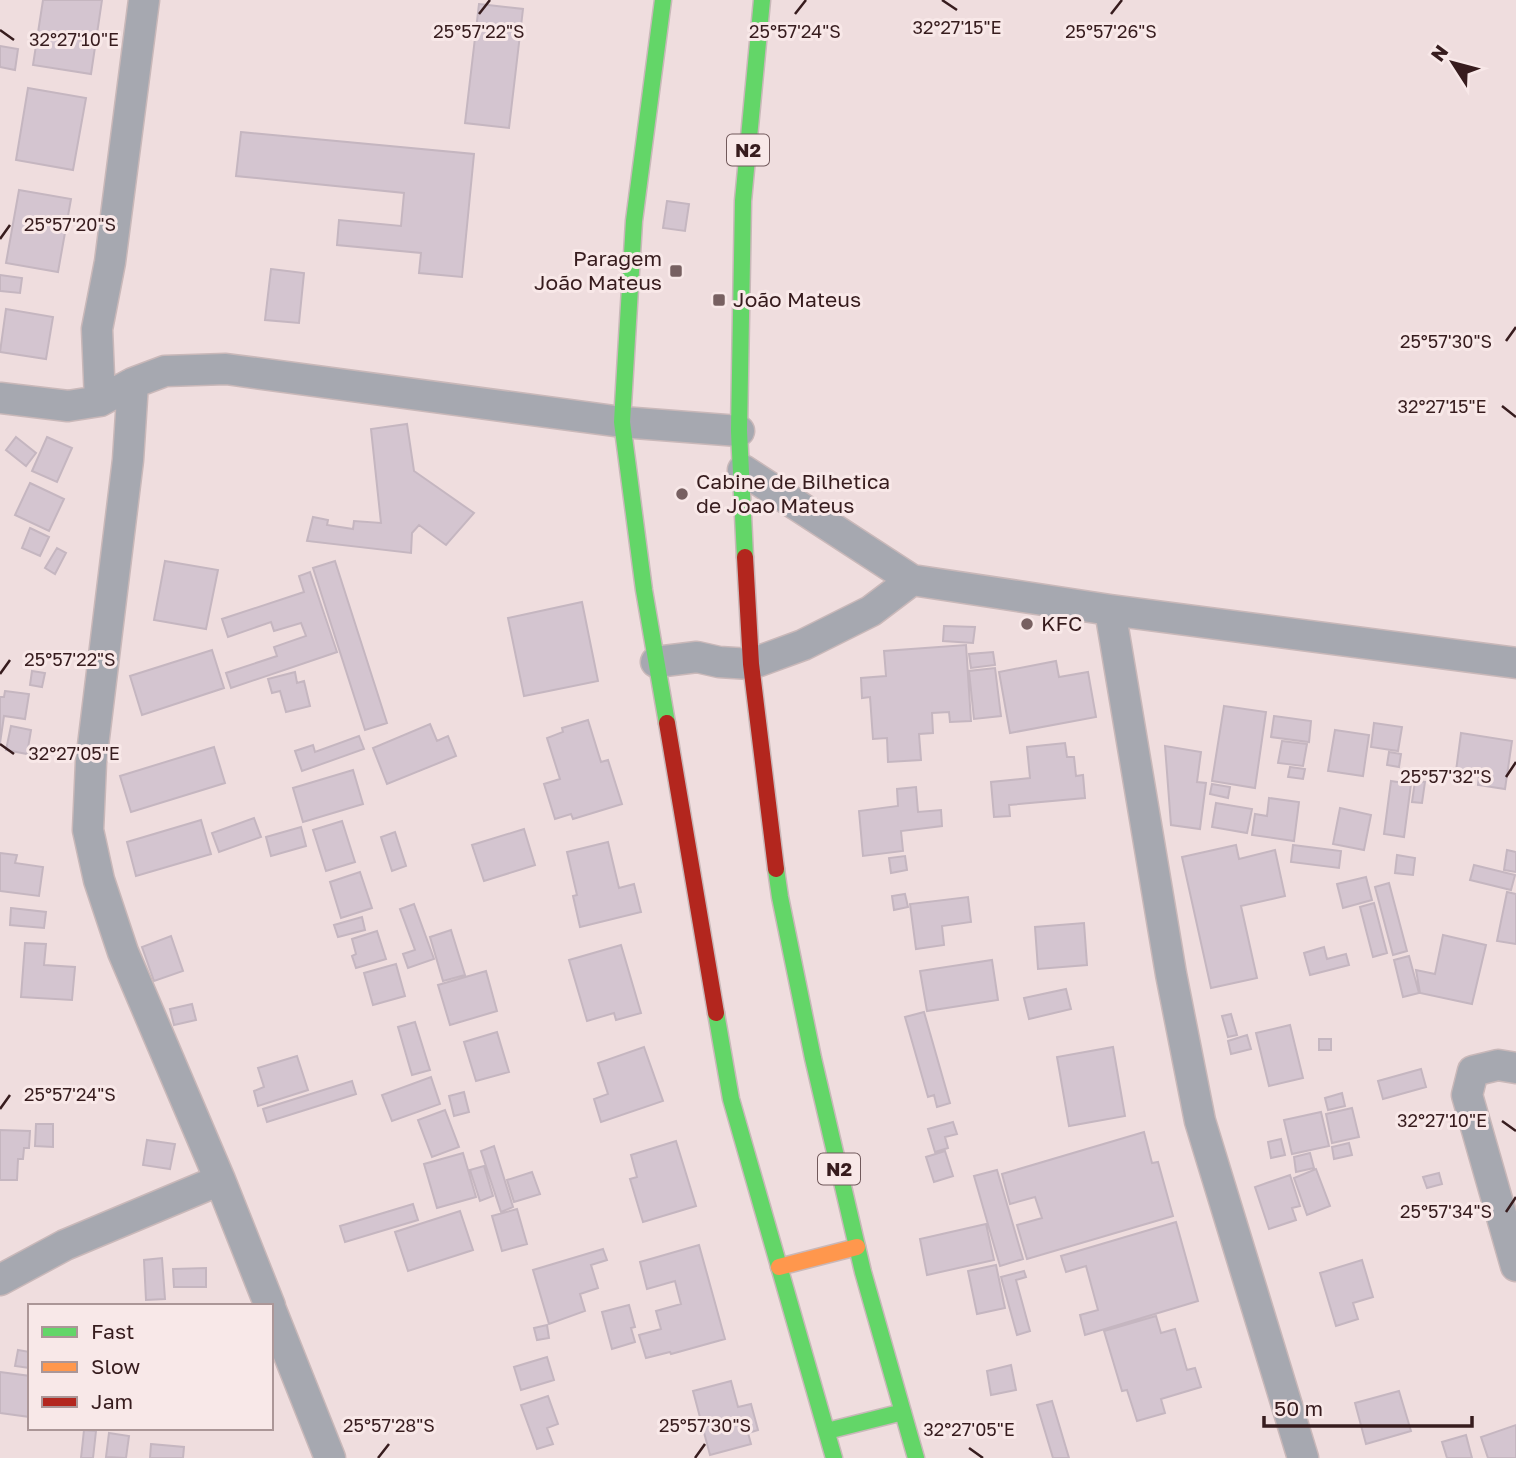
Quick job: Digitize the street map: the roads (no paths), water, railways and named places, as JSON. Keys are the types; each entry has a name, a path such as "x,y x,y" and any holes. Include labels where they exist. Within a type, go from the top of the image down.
{"main road":[{"path":"663,0 634,221 622,422 656,662 731,1099 834,1458"},
{"name":"N2","path":"762,0 744,201 739,431 751,664 780,897 813,1058 857,1247 916,1458"},
{"path":"779,1267 857,1247"},
{"path":"827,1431 903,1412"}],"street":[{"path":"100,401 97,329 110,262 144,0"},
{"path":"0,398 68,406 100,401 133,383 165,371 226,369 622,422 739,431"},
{"path":"133,383 128,460 91,762 88,831 99,880 123,952 220,1180 268,1304"},
{"path":"743,470 912,580 1110,610 1516,663"},
{"path":"656,662 697,657 719,662 751,664 803,645 871,611 912,580"},
{"path":"1110,610 1171,974 1200,1121 1303,1458"},
{"path":"1516,1068 1498,1065 1473,1071 1467,1095 1516,1266"},
{"path":"0,1280 65,1245 220,1180"},
{"path":"273,1316 330,1458"}],"place":[{"name":"Paragem João Mateus","path":"676,271"},
{"name":"João Mateus","path":"719,300"},
{"name":"Cabine de Bilhetica de Joao Mateus","path":"682,494"},
{"name":"KFC","path":"1027,624"}]}
